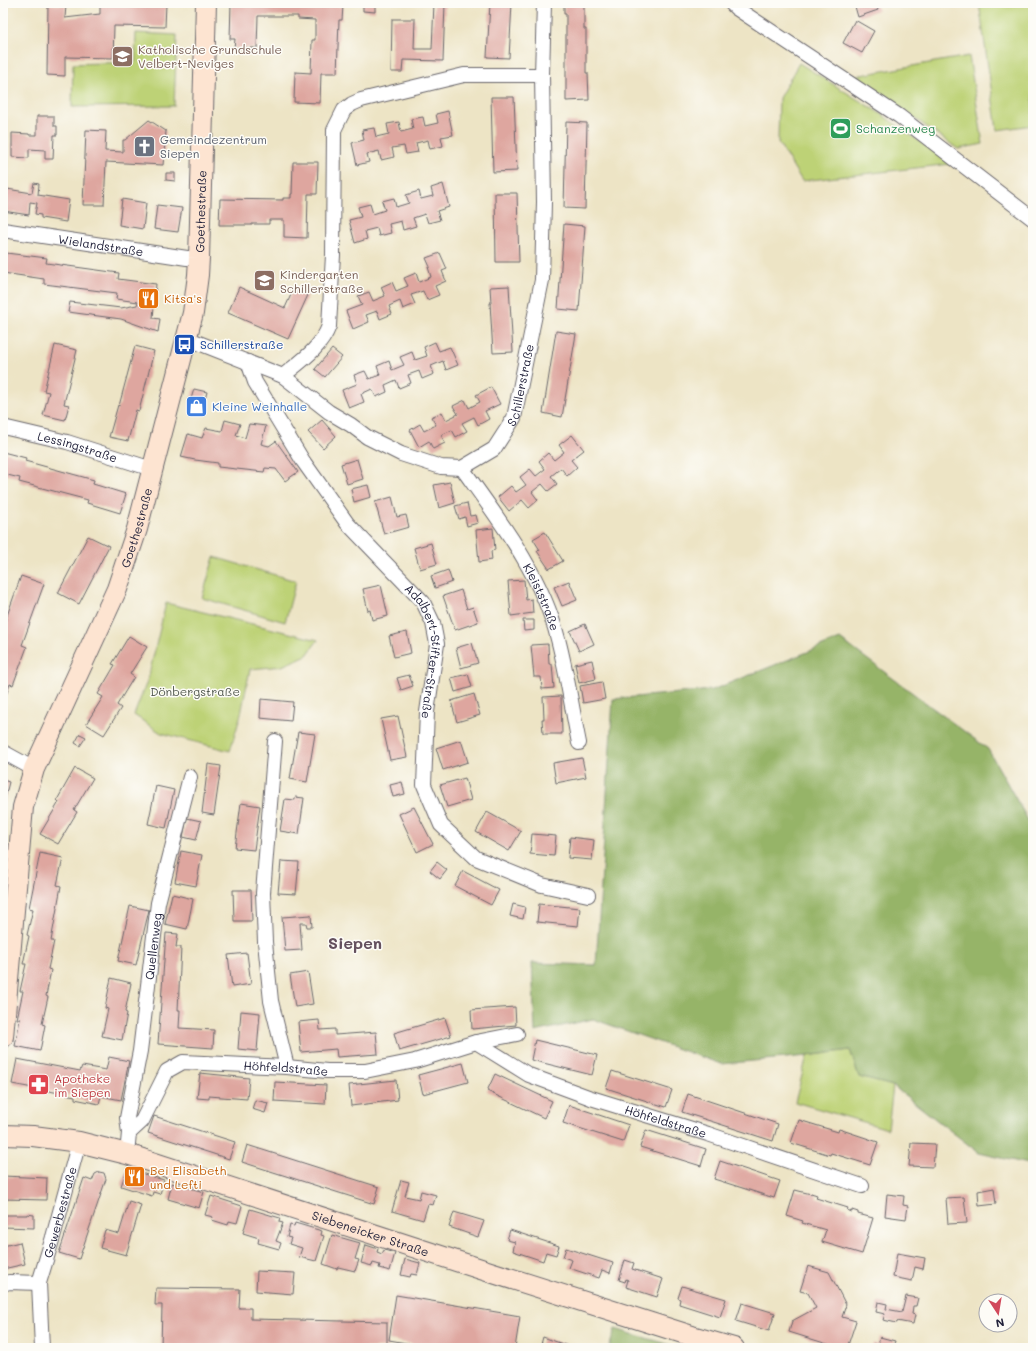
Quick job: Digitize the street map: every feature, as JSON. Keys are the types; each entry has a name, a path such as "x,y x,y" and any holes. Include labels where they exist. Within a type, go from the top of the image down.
{"street":[{"name":"Goethestraße","path":"3,1037 23,807 34,768 117,589 137,529 193,313 199,258 206,3"},
{"name":"Schillerstraße","path":"462,468 494,449 514,418 542,280 544,202 542,75 544,3"},
{"path":"733,5 899,116 1033,219"},
{"path":"283,376 317,347 326,336 329,326 333,255 334,130 344,110 361,100 464,75 542,75"},
{"name":"Wielandstraße","path":"3,230 187,258 199,258"},
{"path":"186,338 283,376 329,412 351,425 366,437 401,454 441,467 462,468"},
{"name":"Adalbert-Stifter-Straße","path":"248,362 255,382 308,467 348,523 423,602 434,623 436,644 427,712 424,785 441,825 476,858 542,885 588,895"},
{"name":"Lessingstraße","path":"3,427 68,442 152,469"},
{"name":"Kleiststraße","path":"462,468 497,516 524,559 545,602 558,638 579,743"},
{"path":"275,741 264,893 264,942 271,1001 287,1067"},
{"path":"3,752 34,768"},
{"name":"Quellenweg","path":"129,1133 127,1118 140,1051 158,903 190,777"},
{"name":"Höhfeldstraße","path":"129,1133 142,1121 167,1071 183,1062 287,1067 327,1071 365,1071 415,1061 476,1042 517,1034"},
{"name":"Höhfeldstraße","path":"476,1042 536,1078 591,1098 708,1134 862,1186"},
{"path":"127,1154 129,1133"},
{"name":"Siebeneicker Straße","path":"3,1135 33,1136 79,1142 127,1154 487,1271 734,1348"},
{"name":"Gewerbestraße","path":"42,1348 39,1283 79,1142"},
{"path":"3,1284 9,1282 39,1283"}],"green space":[{"path":"979,3 1033,3 1033,125 997,130"},
{"path":"136,33 177,35 174,106 72,107 73,64 135,62"},
{"name":"Schanzenweg","path":"969,56 983,144 958,149 855,76"},
{"name":"Schanzenweg","path":"799,63 881,114 951,164 802,181 778,142 779,98"},
{"path":"214,557 296,581 285,622 202,598"},
{"name":"Dönbergstraße","path":"166,603 318,640 307,655 282,666 250,669 241,714 230,751 161,733 134,715 148,679"},
{"path":"840,639 988,749 1033,829 1033,1165 979,1153 893,1086 859,1077 850,1050 807,1056 721,1064 593,1019 535,1032 532,963 596,965 613,699 712,690"},
{"path":"850,1050 859,1077 893,1086 888,1129 795,1102 807,1056"},
{"path":"615,1329 680,1348 609,1348"}],"building":[{"path":"100,3 166,4 165,27 114,26 113,58 65,57 65,76 47,75 48,4 66,5 65,18 100,14"},
{"path":"231,3 329,3 329,6 343,6 342,20 339,20 337,73 321,73 320,103 294,102 295,72 311,73 312,40 315,40 315,20 298,19 298,16 258,16 257,48 234,48 235,39 230,39"},
{"path":"363,3 375,3 375,12 363,11"},
{"path":"434,3 445,3 443,61 403,60 402,72 391,72 392,19 415,19 414,49 432,49"},
{"path":"490,3 512,3 509,58 487,57"},
{"path":"564,3 584,3 584,29 586,29 586,73 588,73 589,100 566,101 566,14 564,14"},
{"path":"854,3 876,3 878,10 858,17"},
{"path":"855,20 874,31 862,53 843,43"},
{"path":"491,97 514,97 517,171 493,172"},
{"path":"448,111 453,135 441,137 443,146 430,149 428,140 416,143 418,152 406,154 404,146 392,148 394,157 381,160 379,151 367,154 369,162 357,165 352,143 364,140 362,130 374,128 376,137 389,134 387,124 399,122 401,132 413,129 411,119 423,117 425,126 438,123 436,114"},
{"path":"37,116 54,116 54,126 57,126 57,135 54,135 53,159 45,159 45,150 29,149 29,158 12,157 12,133 37,135"},
{"path":"149,120 166,131 163,165 106,162 104,205 83,205 86,130 106,131 105,151 123,152 123,140 125,140"},
{"path":"566,122 587,123 585,209 564,208"},
{"path":"293,162 318,162 317,194 308,194 307,238 284,237 284,220 269,220 269,224 219,225 220,199 283,200 283,198 291,198"},
{"path":"166,173 175,173 175,181 166,180"},
{"path":"34,183 39,184 38,195 69,200 66,222 41,218 41,215 35,214 37,203 30,202 29,215 3,211 7,189 32,193"},
{"path":"443,184 449,207 437,211 440,220 428,223 425,214 413,218 416,226 403,230 401,221 389,224 391,233 379,236 377,228 365,231 367,239 355,243 349,220 361,217 358,207 370,204 373,214 385,210 382,201 394,198 396,207 409,203 406,195 419,191 421,199 433,196 431,188"},
{"path":"495,193 517,193 519,262 496,262"},
{"path":"122,199 146,203 143,229 119,225"},
{"path":"157,205 182,208 178,232 154,229"},
{"path":"564,224 585,226 579,311 558,309"},
{"path":"6,253 47,258 46,263 119,273 118,279 156,284 153,318 160,319 158,332 121,319 68,312 70,302 121,308 137,305 138,302 116,299 117,293 44,284 44,279 3,273"},
{"path":"440,253 447,269 442,271 446,281 435,286 439,295 427,300 423,291 411,295 415,304 403,309 400,301 389,306 392,314 380,319 377,311 366,315 369,322 353,329 346,311 362,305 358,296 369,292 373,301 385,296 381,287 392,282 396,291 408,286 404,278 416,273 419,282 431,277 428,267 430,267 426,258"},
{"path":"509,286 513,352 493,353 490,287"},
{"path":"239,287 285,308 294,288 308,295 288,339 228,313"},
{"path":"556,331 576,334 562,417 543,413"},
{"path":"435,342 439,351 450,347 458,365 446,370 443,361 431,366 434,374 422,379 419,371 408,375 411,383 399,388 396,380 385,385 387,392 376,397 372,389 361,394 364,402 349,408 342,390 357,384 354,375 365,371 369,379 380,375 377,366 389,361 392,370 404,365 400,357 412,352 415,360 427,356 424,347"},
{"path":"55,345 77,350 64,404 69,405 65,420 43,415 49,392 44,391"},
{"path":"135,346 154,351 139,411 136,410 128,441 109,437"},
{"path":"332,349 342,357 325,377 315,369"},
{"path":"491,387 500,404 485,411 489,419 478,425 474,417 462,423 467,431 456,437 452,430 441,435 445,443 433,449 429,441 419,447 410,430 420,424 424,431 436,425 431,417 442,412 446,420 458,414 453,406 465,400 469,408 480,402 476,395"},
{"path":"194,389 207,392 201,414 190,410"},
{"path":"225,420 240,424 236,435 245,438 249,424 266,426 261,444 269,446 276,441 298,472 285,481 276,469 265,468 264,472 218,467 218,463 181,457 188,434 202,438 206,428 222,431"},
{"path":"322,420 336,436 323,448 308,432"},
{"path":"572,435 584,450 571,460 577,467 567,476 561,468 551,476 557,484 548,491 542,484 532,492 538,500 529,508 522,500 509,511 498,497 511,486 516,492 526,485 520,477 530,469 536,476 545,469 539,461 548,453 554,460 564,452 559,445"},
{"path":"3,452 26,458 25,461 94,480 93,484 126,494 120,513 87,503 88,500 19,482 20,478 3,474"},
{"path":"357,459 363,479 347,484 341,464"},
{"path":"450,482 455,503 439,508 434,485"},
{"path":"368,485 371,497 354,502 351,489"},
{"path":"392,497 397,517 406,515 409,527 384,534 375,502"},
{"path":"467,503 470,516 476,515 478,523 467,526 465,517 459,519 455,506"},
{"path":"493,528 495,550 491,551 492,560 479,562 476,530"},
{"path":"545,532 563,561 549,569 537,551 540,550 533,539"},
{"path":"88,536 109,546 79,604 58,593"},
{"path":"431,543 437,564 420,569 414,548"},
{"path":"448,570 452,582 435,588 431,576"},
{"path":"21,576 44,584 22,645 27,647 13,685 10,684 3,704 3,650 7,640 3,638 3,627"},
{"path":"524,580 526,600 532,599 533,613 511,616 508,581"},
{"path":"569,581 577,600 562,606 554,587"},
{"path":"381,585 388,616 372,620 370,610 368,611 363,589"},
{"path":"461,590 467,609 473,607 478,622 455,630 443,596"},
{"path":"523,620 534,620 534,630 524,631"},
{"path":"585,624 594,644 579,651 570,631"},
{"path":"407,632 411,653 394,657 389,636"},
{"path":"129,636 147,647 130,674 134,677 117,705 121,708 104,735 86,724 103,697 98,694 115,665 112,664"},
{"path":"472,643 478,663 461,668 456,648"},
{"path":"548,644 549,664 552,664 554,688 542,689 541,677 534,677 531,645"},
{"path":"592,660 596,679 579,683 575,664"},
{"path":"468,674 472,687 455,692 451,678"},
{"path":"409,675 413,686 401,690 397,678"},
{"path":"602,682 605,699 583,703 580,686"},
{"path":"474,694 480,715 457,722 451,701"},
{"path":"561,696 562,734 543,734 543,697"},
{"path":"261,699 293,702 291,721 260,718"},
{"path":"398,716 407,757 390,760 381,719"},
{"path":"298,732 315,734 307,782 290,779"},
{"path":"80,734 86,737 80,746 75,743"},
{"path":"461,740 468,762 443,770 436,748"},
{"path":"582,758 586,777 556,783 553,763"},
{"path":"208,764 221,766 214,815 202,813"},
{"path":"75,768 93,778 74,810 77,812 58,844 40,834 59,802 57,800"},
{"path":"465,778 471,800 447,807 440,785"},
{"path":"3,780 9,782 4,802 3,802"},
{"path":"402,782 405,794 393,797 390,785"},
{"path":"156,786 174,790 166,828 148,824"},
{"path":"295,797 304,798 299,834 280,831 285,799 295,800"},
{"path":"241,803 260,806 254,850 235,848"},
{"path":"414,807 433,844 417,852 399,814"},
{"path":"487,812 521,831 509,851 476,832"},
{"path":"187,818 201,821 196,840 183,837"},
{"path":"532,834 556,836 554,856 530,854"},
{"path":"570,837 594,840 592,860 568,858"},
{"path":"181,851 202,855 196,886 175,882"},
{"path":"40,853 63,858 57,885 61,886 51,941 54,941 48,969 51,970 46,996 48,997 42,1024 45,1025 40,1051 15,1046 20,1019 17,1019 23,991 20,991 26,964 23,964 29,936 27,935 33,909 29,908"},
{"path":"281,861 299,862 296,894 278,893"},
{"path":"437,862 447,870 440,879 430,871"},
{"path":"463,871 499,890 491,905 455,886"},
{"path":"233,890 251,890 252,921 234,921"},
{"path":"172,894 193,899 187,929 165,924"},
{"path":"513,904 525,907 523,919 510,916"},
{"path":"539,904 580,908 578,926 537,922"},
{"path":"130,906 149,910 136,965 118,961"},
{"path":"311,915 312,927 307,927 306,923 300,923 302,950 285,951 282,917"},
{"path":"166,933 178,934 176,947 181,947 178,1010 180,1010 179,1028 214,1030 213,1048 158,1044"},
{"path":"247,953 251,984 232,987 228,955"},
{"path":"308,972 313,1004 295,1007 290,975"},
{"path":"111,978 131,983 125,1012 127,1013 122,1040 102,1036 108,1009 105,1008"},
{"path":"515,1007 516,1025 472,1029 471,1010"},
{"path":"241,1011 260,1013 257,1051 238,1049"},
{"path":"445,1018 451,1036 399,1051 394,1033"},
{"path":"319,1020 320,1030 335,1029 335,1035 376,1032 378,1054 337,1057 336,1049 301,1052 298,1022"},
{"path":"535,1040 597,1055 592,1075 531,1060"},
{"path":"109,1057 129,1061 121,1100 101,1096 99,1104 75,1099 75,1096 12,1084 17,1059 80,1071 82,1066 106,1070"},
{"path":"463,1063 468,1082 423,1094 418,1075"},
{"path":"612,1071 672,1090 666,1107 606,1088"},
{"path":"200,1073 249,1078 247,1099 209,1096 209,1099 197,1098"},
{"path":"495,1074 552,1101 544,1118 487,1091"},
{"path":"396,1080 398,1100 351,1106 349,1085"},
{"path":"275,1082 326,1085 325,1104 274,1101"},
{"path":"688,1094 778,1124 773,1141 682,1112"},
{"path":"255,1100 268,1103 265,1113 252,1109"},
{"path":"569,1105 629,1125 623,1142 563,1123"},
{"path":"154,1116 235,1142 229,1159 148,1133"},
{"path":"799,1120 838,1132 839,1129 878,1142 870,1165 791,1143"},
{"path":"646,1130 706,1149 701,1166 640,1147"},
{"path":"911,1143 935,1144 933,1167 909,1166"},
{"path":"247,1145 379,1187 374,1204 242,1162"},
{"path":"720,1161 780,1181 774,1198 714,1179"},
{"path":"127,1169 164,1180 160,1194 153,1192 152,1196 121,1186"},
{"path":"99,1172 104,1173 106,1179 79,1259 59,1253 84,1178 92,1181 95,1174"},
{"path":"3,1176 47,1178 46,1200 3,1199"},
{"path":"401,1180 409,1182 405,1196 419,1199 421,1191 436,1195 433,1205 428,1204 423,1220 392,1211"},
{"path":"172,1183 204,1192 199,1208 168,1199"},
{"path":"994,1188 996,1204 979,1206 978,1191"},
{"path":"795,1190 817,1195 816,1198 848,1208 847,1210 852,1212 852,1210 858,1212 858,1214 873,1218 862,1254 822,1242 826,1230 802,1223 803,1221 787,1216"},
{"path":"887,1194 904,1196 903,1205 908,1206 906,1219 885,1216"},
{"path":"211,1196 242,1206 237,1223 229,1221 228,1225 212,1220 213,1217 205,1215"},
{"path":"964,1197 967,1223 948,1224 946,1198"},
{"path":"129,1201 141,1205 126,1255 100,1248 105,1230 119,1234"},
{"path":"250,1209 280,1218 279,1222 283,1223 276,1241 281,1243 279,1249 258,1243 259,1238 243,1233"},
{"path":"454,1212 484,1221 478,1237 449,1227"},
{"path":"3,1215 34,1215 34,1228 3,1227"},
{"path":"295,1223 322,1231 321,1235 324,1236 316,1261 299,1257 302,1248 289,1244 291,1238 287,1237 290,1225 294,1226"},
{"path":"510,1230 559,1246 556,1255 546,1252 543,1261 513,1251 515,1242 507,1240"},
{"path":"332,1235 360,1243 355,1259 359,1260 355,1271 338,1267 337,1269 323,1264"},
{"path":"20,1242 25,1264 3,1269 3,1246"},
{"path":"366,1245 378,1249 377,1252 382,1254 384,1250 395,1253 390,1271 379,1268 380,1265 373,1263 372,1266 361,1263"},
{"path":"566,1248 613,1263 610,1273 602,1270 599,1278 569,1268 572,1260 563,1257"},
{"path":"897,1253 925,1258 923,1269 915,1267 912,1281 893,1277"},
{"path":"405,1259 420,1263 417,1275 411,1274 410,1277 401,1275"},
{"path":"625,1260 634,1263 632,1269 663,1279 657,1297 626,1287 628,1280 626,1279 625,1282 619,1280"},
{"path":"808,1266 829,1272 846,1305 842,1317 856,1321 847,1348 840,1348 789,1332 792,1321 816,1308 808,1293 800,1291"},
{"path":"257,1271 295,1273 293,1294 256,1291"},
{"path":"682,1286 726,1299 720,1317 679,1304 680,1299 678,1298"},
{"path":"156,1288 240,1289 239,1308 251,1308 251,1319 387,1322 387,1348 161,1348 162,1305 155,1305"},
{"path":"396,1295 520,1316 515,1348 435,1348 389,1340"},
{"path":"906,1296 918,1298 916,1306 913,1306 912,1314 915,1315 913,1324 883,1320 885,1314 876,1312 878,1302 887,1304 886,1309 902,1312"},
{"path":"742,1303 775,1313 769,1331 736,1321"},
{"path":"543,1337 574,1348 540,1348"},
{"path":"880,1337 895,1341 893,1348 872,1348 873,1344 878,1345"}],"place":[{"name":"Katholische Grundschule Velbert-Neviges","path":"123,56"},
{"name":"Schanzenweg","path":"840,128"},
{"name":"Gemeindezentrum Siepen","path":"144,146"},
{"name":"Kindergarten Schillerstraße","path":"265,281"},
{"name":"Kitsa's","path":"148,298"},
{"name":"Schillerstraße","path":"184,344"},
{"name":"Kleine Weinhalle","path":"196,406"},
{"name":"Apotheke im Siepen","path":"38,1085"},
{"name":"Bei Elisabeth und Lefti","path":"134,1177"}],"district":[{"name":"Siepen","path":"355,942"}]}
